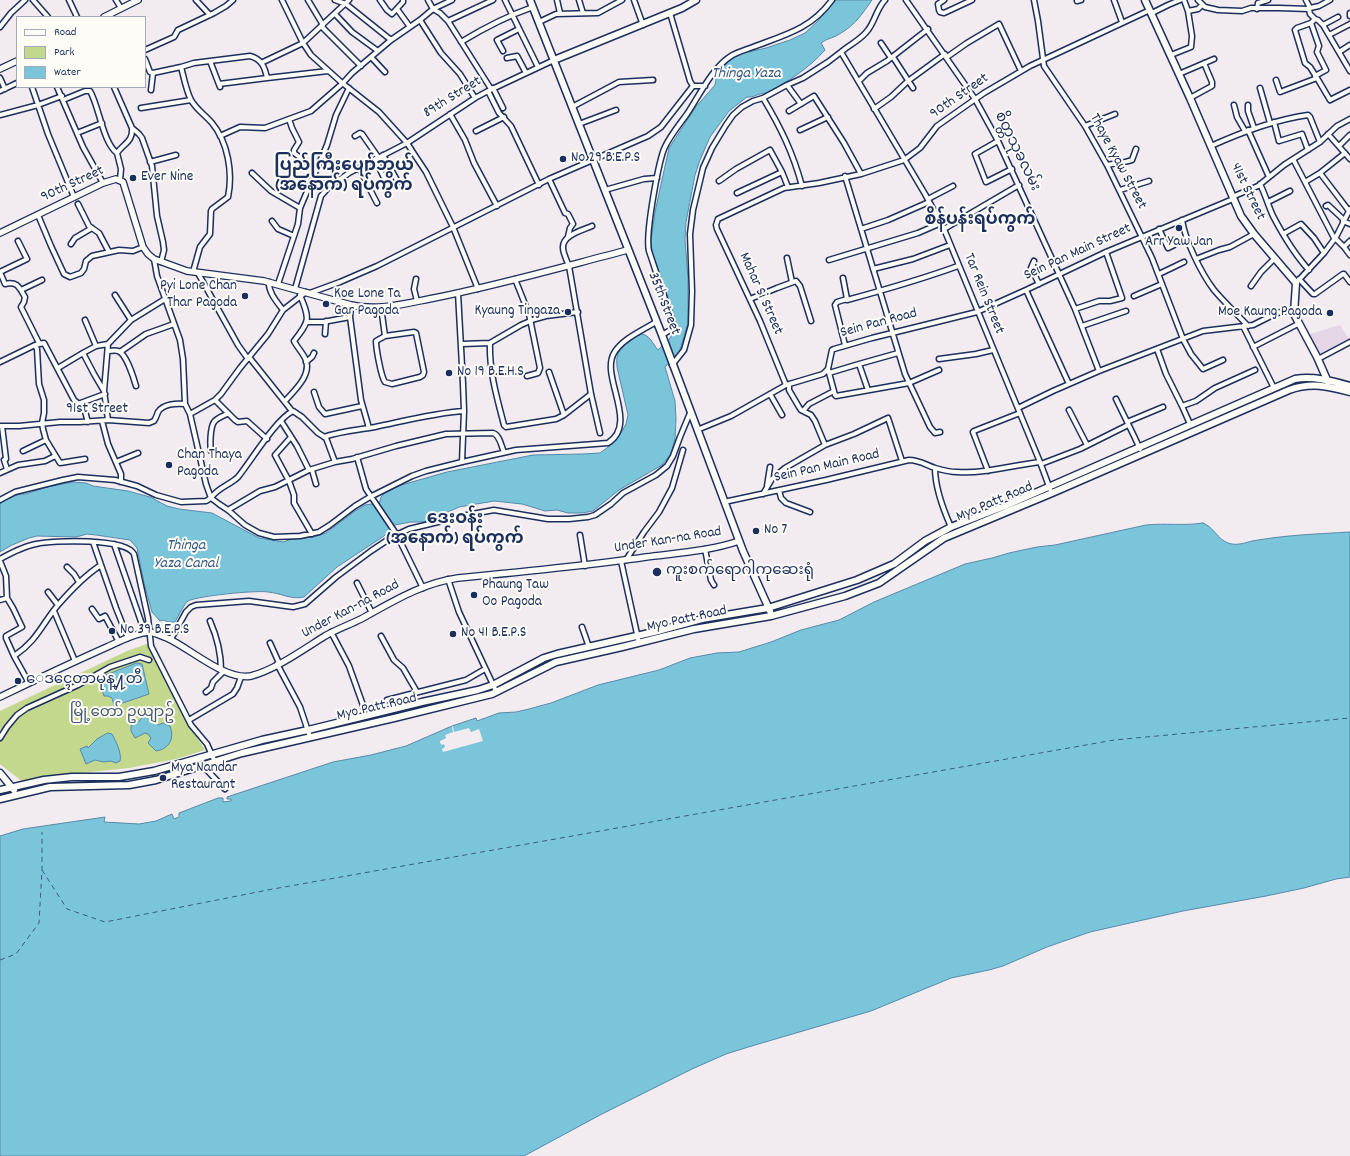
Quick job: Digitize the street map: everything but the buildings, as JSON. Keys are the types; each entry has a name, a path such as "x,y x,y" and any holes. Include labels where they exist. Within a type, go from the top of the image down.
{"main road":[{"name":"35th Street","path":"530,0 662,336 739,541 771,616"},
{"name":"41st Street","path":"1145,0 1190,98 1241,216 1254,234 1275,258 1298,281"},
{"name":"89th Street","path":"554,60 643,25 694,1"},
{"path":"1298,281 1294,314 1318,359 1328,383"},
{"name":"Myo Patt Road","path":"1140,451 1190,424 1295,379 1303,377 1350,386"},
{"name":"Myo Patt Road","path":"0,799 50,787 129,785 156,780 242,753 391,710 458,695 493,685 549,656 708,618 768,608 857,580 894,564 941,532 951,527 1240,412 1296,387 1328,383 1350,392"},
{"path":"1236,405 1240,412"},
{"name":"Myo Patt Road","path":"3,790 44,780 72,777 103,778 129,776 154,771 262,740 309,734 394,718 496,692 551,663 639,644 694,630 771,616 844,596 879,583 944,538 1052,493 1121,459"},
{"path":"941,532 944,538"},
{"path":"549,656 551,663"},
{"path":"391,710 394,718"},
{"path":"2,775 24,784"},
{"path":"2,775 17,794"},
{"path":"2,775 3,790"},
{"path":"72,777 72,786"}],"street":[{"path":"0,27 11,13 25,0"},
{"path":"33,0 47,16"},
{"path":"69,0 77,16"},
{"path":"116,0 121,8"},
{"path":"106,16 138,0"},
{"path":"196,0 210,15"},
{"path":"146,50 174,37 178,30 223,8 233,0"},
{"path":"282,0 311,55 328,71 379,112 407,143 426,172 453,228 478,289"},
{"path":"308,0 322,26 360,66"},
{"path":"335,0 347,2 391,40"},
{"path":"380,0 390,14 393,14 403,0"},
{"path":"428,0 433,10 440,13 448,21 503,108"},
{"path":"220,136 240,127 265,128 311,111 391,40 433,10 452,0"},
{"path":"448,21 493,0"},
{"path":"505,0 538,67"},
{"path":"557,0 560,13"},
{"path":"579,0 583,13"},
{"path":"539,22 560,13 598,13 622,0"},
{"path":"634,0 643,25"},
{"path":"662,336 672,329 673,323 648,247 654,199 662,155 667,143 723,62 732,55 786,35 806,25 824,10 832,0"},
{"path":"879,0 880,5"},
{"path":"672,364 684,350 691,325 692,291 690,234 693,210 703,168 712,148 734,115 742,107 803,78 843,54 868,31 880,5 885,0"},
{"name":"စိတ္တသုခလမ်း","path":"906,0 928,29 975,99 998,141 1075,308 1099,371"},
{"path":"944,0 937,6 940,12 944,13 972,0"},
{"name":"Thaye Kyaw Street","path":"1034,0 1038,21 1042,61 1047,72 1085,126 1120,190 1158,274 1183,339 1203,369 1223,360"},
{"path":"1114,0 1122,22"},
{"name":"90th Street","path":"724,215 788,187 802,186 845,176 861,174 904,160 916,152 937,126 975,99 1021,71 1122,22 1180,0"},
{"path":"1170,55 1190,48 1192,45 1188,11 1184,0"},
{"path":"1198,0 1202,5 1218,10 1242,10 1251,8 1310,9 1330,0"},
{"path":"1257,9 1258,3 1268,0"},
{"path":"1306,0 1310,9 1310,14 1315,20 1318,20 1323,25 1350,71"},
{"path":"261,63 304,43 347,2"},
{"path":"1188,11 1198,9 1202,5"},
{"path":"461,42 485,27 512,14 533,7"},
{"path":"397,9 410,27"},
{"path":"670,13 690,81 693,86"},
{"path":"335,14 352,32 378,51"},
{"path":"1323,25 1338,17"},
{"path":"420,20 441,53 460,74 475,98"},
{"path":"1315,20 1295,28 1305,63 1316,77 1330,100 1350,90"},
{"path":"1276,80 1280,92 1316,77 1326,70 1317,52 1319,46 1310,23"},
{"path":"874,109 891,97 908,81 999,24 1021,71"},
{"path":"1329,35 1350,24"},
{"path":"503,51 497,40 519,29"},
{"path":"859,81 867,73 892,57 928,29"},
{"path":"881,43 913,88"},
{"path":"1339,52 1350,45"},
{"name":"Tar Rein Street","path":"843,54 944,229 1052,493"},
{"path":"153,73 194,63 250,56 255,57 261,63 266,71 267,78"},
{"path":"507,58 517,56 526,73"},
{"path":"371,57 385,72"},
{"path":"1179,74 1214,58"},
{"name":"89th Street","path":"295,289 321,196 328,188 376,158 407,143 475,98 554,60"},
{"path":"1,68 16,61"},
{"path":"146,62 150,72 153,73"},
{"path":"210,62 219,86 267,78 328,71"},
{"path":"1190,98 1212,86 1212,82 1204,63"},
{"path":"181,67 191,100 212,123 220,136 226,151 228,163 228,195 227,198 211,211 210,234 200,247 195,273 238,345 292,411 300,415 324,437 328,442 335,462"},
{"path":"150,90 153,73"},
{"path":"0,78 2,90 16,83"},
{"path":"572,107 619,82 653,80"},
{"path":"787,85 801,104"},
{"path":"190,414 215,400 227,388 240,368 268,334 283,310 305,294 340,282 377,266 549,179 629,145 655,132 693,86 705,86"},
{"path":"32,88 50,138 74,197"},
{"path":"57,88 77,133 103,183"},
{"path":"114,88 132,128 132,135 127,144 117,153"},
{"path":"278,284 298,224 300,208 327,145 336,115 350,88"},
{"path":"1260,88 1279,141 1302,134 1308,150"},
{"path":"491,89 500,113 511,126 539,185"},
{"path":"0,115 85,91 90,91 109,142 117,153 121,169 120,180"},
{"path":"789,111 814,96 844,143 861,174"},
{"path":"763,98 779,126 791,152 802,186"},
{"path":"141,108 191,100"},
{"path":"1234,105 1237,118 1246,130 1269,177"},
{"path":"1248,105 1248,111 1254,128"},
{"path":"579,124 616,110"},
{"path":"450,114 465,140 474,163 497,206"},
{"path":"1085,126 1115,114"},
{"path":"1210,146 1246,130 1289,117 1309,115 1320,142"},
{"path":"476,131 504,117"},
{"path":"800,130 828,117"},
{"path":"290,119 292,128 299,142 294,150 294,153 316,169"},
{"name":"Sein Pan Main Street","path":"977,312 1106,252 1233,198 1260,184 1293,159 1320,142 1337,126 1350,119"},
{"path":"77,133 102,123"},
{"path":"132,128 142,138 154,174 157,216 164,250 161,262"},
{"path":"355,136 360,133 362,134 376,158 385,180"},
{"path":"1328,134 1350,159"},
{"path":"1339,146 1350,135"},
{"path":"998,141 975,154 986,182 1012,169"},
{"path":"1107,165 1124,163 1132,160 1136,149"},
{"path":"719,181 736,169 770,150 788,187"},
{"path":"1305,182 1320,173 1345,153"},
{"path":"150,162 176,155"},
{"path":"383,155 398,182"},
{"path":"1293,159 1335,238 1350,255"},
{"path":"359,168 377,203"},
{"path":"737,193 782,172"},
{"path":"252,173 271,191 300,208"},
{"path":"1320,173 1350,210 1343,220 1335,238 1324,253 1298,281 1313,294 1343,274 1350,282"},
{"path":"314,175 328,188"},
{"path":"845,176 898,353 909,383 930,427 935,433 940,432"},
{"path":"605,190 644,178 658,178"},
{"name":"90th Street","path":"0,233 103,183 114,179 120,180 123,182 125,187 143,247 154,260"},
{"path":"549,179 565,213 568,214 573,224 570,228 563,248 569,266 591,394 600,433"},
{"path":"1120,190 1149,181"},
{"path":"1260,184 1283,234 1293,250 1309,270"},
{"path":"944,229 1019,185"},
{"path":"861,229 888,220 928,201 953,186"},
{"path":"1268,202 1290,191"},
{"path":"78,204 92,228 99,234 109,252"},
{"path":"1326,206 1328,205 1331,207 1343,220 1350,224"},
{"path":"38,215 64,274 70,277 79,274 84,269 88,258 119,250 133,251 143,247"},
{"name":"Mahar Si Street","path":"724,215 718,219 716,226 717,229 763,328 789,390 799,407 811,415 814,419 825,446"},
{"path":"1182,220 1183,229 1196,259 1214,290 1246,326 1253,347 1274,388"},
{"path":"272,221 278,229 294,236"},
{"path":"829,260 918,233 940,223"},
{"path":"1283,234 1301,224 1314,238 1324,253"},
{"path":"568,237 592,226"},
{"path":"71,244 75,238 92,228"},
{"path":"1159,230 1168,248 1174,245"},
{"path":"1196,259 1230,247 1254,234"},
{"path":"18,241 26,256 26,260 0,272 5,284 11,282 17,284 25,297 21,307 37,344 39,384 44,400 42,423 46,440 58,462 61,463 85,460"},
{"path":"1344,247 1350,241"},
{"path":"873,268 913,259 950,245"},
{"path":"628,250 478,289 381,307 363,308 305,294 295,289 278,284 248,278 195,273 154,260 157,276 180,340 183,359 185,404 190,414 206,484 211,498 245,525 259,533 274,537 312,534 324,529 355,506 412,476 426,471 516,450 603,444 612,440 618,431 620,423 612,368 614,353 631,337 656,322"},
{"path":"1075,308 1099,301 1121,300 1122,298 1106,252"},
{"path":"787,258 792,282"},
{"path":"1251,286 1261,272 1275,258"},
{"path":"1034,261 1031,268 1039,284"},
{"path":"1158,274 1184,262"},
{"path":"845,345 835,306 837,302 880,292 958,266"},
{"path":"843,278 847,300"},
{"path":"416,279 414,289 417,301"},
{"path":"515,279 526,303 540,368 538,373 527,376"},
{"path":"20,290 42,280"},
{"path":"750,299 796,281 799,284 811,321"},
{"path":"269,282 271,292 283,310"},
{"path":"1134,296 1162,284"},
{"path":"1026,290 1069,384"},
{"path":"458,293 462,344 464,411 462,462"},
{"path":"284,401 303,379 306,370 306,362 294,341 308,322 305,294"},
{"path":"115,295 131,320"},
{"path":"58,368 96,346 108,344 131,320 165,299"},
{"path":"351,305 350,317 362,406 369,428"},
{"path":"381,307 385,336"},
{"path":"988,470 973,432 974,431 1019,411 1069,384 1156,349 1207,330 1246,326 1260,322 1277,313 1294,308"},
{"path":"462,344 490,343 531,321 546,316 578,312"},
{"name":"Sein Pan Road","path":"829,371 833,349 977,312"},
{"path":"1082,326 1126,312"},
{"path":"308,322 350,317"},
{"path":"85,320 96,346"},
{"path":"325,334 326,321"},
{"path":"120,352 146,334 174,324"},
{"path":"1253,347 1298,324"},
{"path":"416,333 424,372 423,375 392,384 385,382 381,374 376,347 376,341 385,336 416,333"},
{"path":"1318,359 1350,342"},
{"path":"0,362 37,344 44,343 74,400 84,408 88,422"},
{"path":"490,343 490,356 504,426 509,427 556,420 591,394"},
{"path":"108,344 105,393 108,420"},
{"path":"1156,349 1166,374 1190,424"},
{"path":"939,359 993,350"},
{"path":"108,351 120,352 124,355 136,386"},
{"path":"83,353 105,393"},
{"path":"306,362 314,353"},
{"path":"697,430 731,416 787,385 820,376 829,371 898,353"},
{"path":"859,364 868,390"},
{"path":"829,371 836,396 909,383 939,370"},
{"path":"1182,406 1196,401 1215,388 1255,370"},
{"path":"549,372 564,415"},
{"path":"803,411 809,404 834,391"},
{"path":"314,392 319,407 325,414 362,406"},
{"path":"78,404 105,393"},
{"path":"770,394 782,415"},
{"path":"1116,399 1140,451"},
{"path":"215,400 227,414 237,422 247,421 266,438"},
{"name":"91st Street","path":"1,426 27,426 42,423 108,420 149,422 156,420 162,408 174,404 185,404"},
{"name":"Sein Pan Main Road","path":"724,502 826,480 902,461 914,460 935,468 956,472 988,470 1041,463 1087,445 1128,423 1164,407"},
{"path":"1069,410 1087,445"},
{"path":"0,500 15,492 70,478 97,478 137,486 156,496 181,502 206,502 214,493 238,477 266,438 292,411"},
{"path":"324,437 339,432 464,411"},
{"path":"171,640 186,612 191,607 196,605 249,601 289,607 301,606 336,577 396,533 487,511 500,510 524,516 548,519 569,519 595,515 611,504 623,493 656,475 667,466 673,456 690,413"},
{"path":"212,451 210,445 212,425 217,419 227,414"},
{"path":"763,494 772,479 785,468 801,458 888,418 902,461"},
{"path":"102,421 106,438 121,474 121,482"},
{"path":"281,421 310,470 316,484"},
{"path":"1,426 6,459 2,460 7,469"},
{"path":"228,510 260,491 275,487 310,470 335,462 446,434 493,433 496,434 504,452"},
{"path":"291,437 275,455 289,481 294,495 294,503 312,534"},
{"path":"23,451 46,440"},
{"path":"639,644 623,560 659,512 672,488 683,450"},
{"path":"116,462 138,453"},
{"path":"0,473 18,465 45,461 55,456"},
{"path":"357,457 366,489 396,533 423,588"},
{"path":"767,487 770,468"},
{"path":"935,468 936,480 946,517 951,527"},
{"path":"779,490 781,498 786,503 810,512"},
{"path":"580,535 585,566"},
{"name":"Under Kan-na Road","path":"241,677 253,675 278,664 331,632 372,613 410,592 436,582 448,579 585,566 725,546 739,541"},
{"path":"29,683 6,638 6,636 22,627 7,598 6,576 0,560 15,551 35,544 48,542 93,542 126,546 131,549 134,554 148,618 147,633"},
{"path":"93,542 128,638"},
{"path":"114,544 151,646 189,720 194,729 207,744 215,762"},
{"path":"705,549 711,580 714,586"},
{"path":"14,656 30,644 58,605 79,582 101,565"},
{"path":"67,567 79,582"},
{"path":"448,579 459,612 496,692"},
{"path":"357,583 372,613"},
{"path":"48,592 58,605"},
{"path":"0,600 7,598"},
{"path":"92,609 98,619 105,616 119,642"},
{"path":"54,611 75,661"},
{"path":"210,621 218,643 223,670"},
{"path":"582,627 589,646"},
{"path":"331,632 349,666 364,708"},
{"path":"0,697 75,661 128,638 147,633 171,640 223,670 241,677 237,688 232,694 189,720"},
{"path":"381,636 394,660 403,668 417,692"},
{"path":"270,643 278,664 300,707 309,734"},
{"path":"0,738 17,715 27,708 78,685 110,668 140,657 149,660"},
{"path":"387,700 466,680 485,669"},
{"path":"206,692 211,688 213,682 223,670"},
{"path":"203,766 225,789"}],"shaded area":[{"path":"1340,325 1350,341 1321,360 1307,335"}],"green space":[{"name":"မြို့တော် ဥယျာဥ်","path":"147,644 193,731 205,750 176,759 129,768 70,774 24,783 0,764 0,711 127,651"}],"water":[{"name":"Thinga Yaza Canal","path":"836,0 872,0 855,22 839,35 821,43 825,50 812,63 774,89 766,93 747,97 729,111 710,137 695,175 686,222 685,239 688,279 688,323 679,353 665,367 675,401 675,439 671,454 662,465 619,490 593,511 568,513 557,510 545,511 522,504 494,501 459,507 423,522 411,522 395,525 384,536 337,567 304,597 295,598 273,593 252,592 203,597 188,601 175,622 167,622 164,620 160,621 152,612 137,548 130,540 87,534 76,537 37,536 12,545 0,552 0,502 20,494 26,494 47,487 73,482 128,491 150,497 167,506 179,509 212,513 259,538 283,542 292,539 314,537 326,533 365,505 379,505 381,497 385,493 398,486 447,472 533,455 600,453 607,448 621,433 626,424 628,415 617,367 618,354 628,342 641,334 649,337 658,350 669,340 674,329 673,312 652,252 651,241 655,212 669,148 695,108 715,85 716,79 727,62 739,54 766,48 805,33 817,22"},
{"path":"1203,523 1210,527 1221,539 1228,543 1234,544 1289,536 1350,532 1350,877 1266,896 1183,911 1090,932 1047,947 1003,966 951,978 871,1011 726,1054 692,1069 600,1115 524,1156 0,1156 0,836 23,829 105,817 104,822 139,824 156,821 172,814 174,819 179,817 179,813 218,798 223,798 223,802 231,801 231,799 227,799 227,797 333,762 371,755 406,746 452,726 476,718 477,721 499,713 516,712 551,703 598,685 659,670 690,658 717,653 739,652 771,642 801,630 839,620 874,602 965,564 1009,553 1055,545 1146,525"},
{"path":"137,663 142,664 149,694 114,706 112,698 104,696 100,682 104,676"},
{"path":"144,716 149,717 151,721 158,725 163,723 170,726 172,735 170,743 161,750 156,751 148,743 151,738 148,734 145,733 135,738 131,731 131,724 138,722"},
{"path":"108,733 112,734 117,744 120,761 116,763 111,761 104,762 95,760 86,764 80,749 87,746 88,748 97,739"}],"pier":[{"path":"453,726 454,732 469,728 471,732 479,729 483,741 443,752 442,749 445,747 444,744 442,745 440,743 440,741 446,738 445,735 453,732"}],"ferry route":[{"path":"42,870 67,909 105,922 273,889 1114,740 1350,718"},
{"path":"0,960 16,954 39,923 42,870 42,832"}],"place":[{"name":"No 29 B.E.P.S","path":"563,159"},
{"name":"Ever Nine","path":"133,178"},
{"name":"Arr Yaw Jan","path":"1179,228"},
{"name":"Pyi Lone Chan Thar Pagoda","path":"245,296"},
{"name":"Koe Lone Ta Gar Pagoda","path":"326,304"},
{"name":"Kyaung Tingaza","path":"568,312"},
{"name":"Moe Kaung Pagoda","path":"1330,313"},
{"name":"No 19 B.E.H.S","path":"449,373"},
{"name":"Chan Thaya Pagoda","path":"169,465"},
{"name":"No 7","path":"756,531"},
{"name":"ကူးစက်ရောဂါကုဆေးရုံ","path":"657,572"},
{"name":"Phaung Taw Oo Pagoda","path":"474,595"},
{"name":"No 39 B.E.P.S","path":"112,631"},
{"name":"No 41 B.E.P.S","path":"453,634"},
{"name":"ေဒၚေတာမုန္႔တီ","path":"18,681"},
{"name":"Mya Nandar Restaurant","path":"163,778"}],"district":[{"name":"ပြည်ကြီးပျော်ဘွယ် (အနောက်) ရပ်ကွက်","path":"344,178"},
{"name":"စိန်ပန်းရပ်ကွက်","path":"980,222"},
{"name":"ဒေးဝန်း (အနောက်) ရပ်ကွက်","path":"455,531"}],"water label":[{"name":"Thinga Yaza","path":"746,75"}]}
